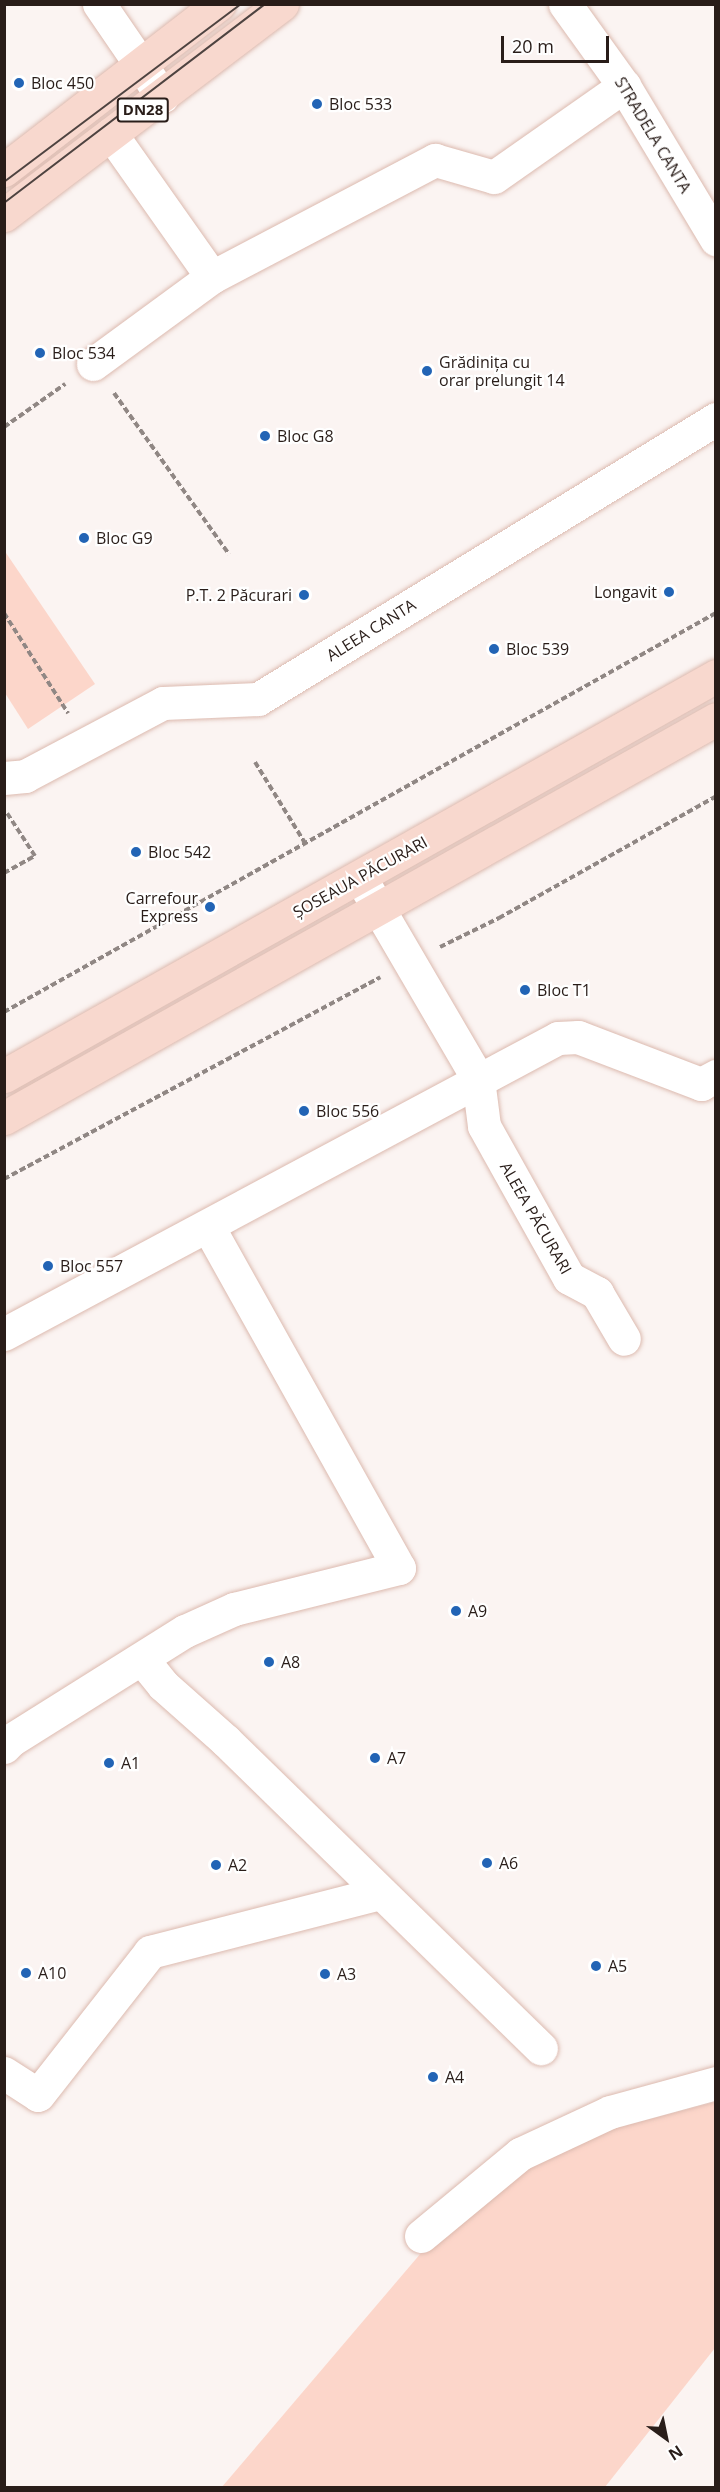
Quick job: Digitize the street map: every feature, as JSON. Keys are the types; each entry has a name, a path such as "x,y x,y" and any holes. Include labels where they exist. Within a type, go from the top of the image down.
{"main road":[{"name":"DN28","path":"4,170 219,4"},
{"name":"DN28","path":"4,215 282,4"},
{"name":"ȘOSEAUA PĂCURARI","path":"4,1076 716,676"},
{"path":"4,1118 716,719"}],"street":[{"path":"99,4 162,96"},
{"name":"STRADELA CANTA","path":"565,4 624,86 716,239"},
{"path":"93,364 212,277 435,160 494,177 624,86"},
{"path":"111,135 212,277"},
{"name":"ALEEA CANTA","path":"4,778 25,776 163,704 258,699 716,419"},
{"name":"ALEEA PĂCURARI","path":"360,877 411,960 478,1079 484,1126 569,1278 597,1293 624,1339"},
{"path":"4,1334 208,1228 478,1079 558,1038 578,1037 701,1083 716,1076"},
{"path":"4,1747 11,1740 185,1631 234,1609 399,1568 208,1228"},
{"path":"142,1659 163,1685 226,1741 379,1893 541,2048"},
{"path":"4,2073 38,2095 150,1952 379,1893"},
{"path":"421,2236 520,2154 610,2112 716,2084"}],"path":[{"path":"4,427 93,364 229,554"},
{"path":"4,1012 716,613"},
{"path":"4,614 88,743"},
{"path":"255,762 305,843"},
{"path":"4,1179 411,960 499,918 716,796"},
{"path":"4,810 35,856 4,873"}],"shaded area":[{"path":"4,550 95,684 28,729 5,693"},
{"path":"715,2102 715,2348 605,2487 221,2488 427,2246 514,2171 616,2128"}],"tram line":[{"path":"4,182 241,4"},
{"path":"4,203 265,4"}],"place":[{"name":"Bloc 450","path":"19,83"},
{"name":"Bloc 533","path":"317,104"},
{"name":"Bloc 534","path":"40,353"},
{"name":"Grădinița cu orar prelungit 14","path":"427,371"},
{"name":"Bloc G8","path":"265,436"},
{"name":"Bloc G9","path":"84,538"},
{"name":"Longavit","path":"669,592"},
{"name":"P.T. 2 Păcurari","path":"304,595"},
{"name":"Bloc 539","path":"494,649"},
{"name":"Bloc 542","path":"136,852"},
{"name":"Carrefour Express","path":"210,907"},
{"name":"Bloc T1","path":"525,990"},
{"name":"Bloc 556","path":"304,1111"},
{"name":"Bloc 557","path":"48,1266"},
{"name":"A9","path":"456,1611"},
{"name":"A8","path":"269,1662"},
{"name":"A7","path":"375,1758"},
{"name":"A1","path":"109,1763"},
{"name":"A6","path":"487,1863"},
{"name":"A2","path":"216,1865"},
{"name":"A5","path":"596,1966"},
{"name":"A10","path":"26,1973"},
{"name":"A3","path":"325,1974"},
{"name":"A4","path":"433,2077"}]}
